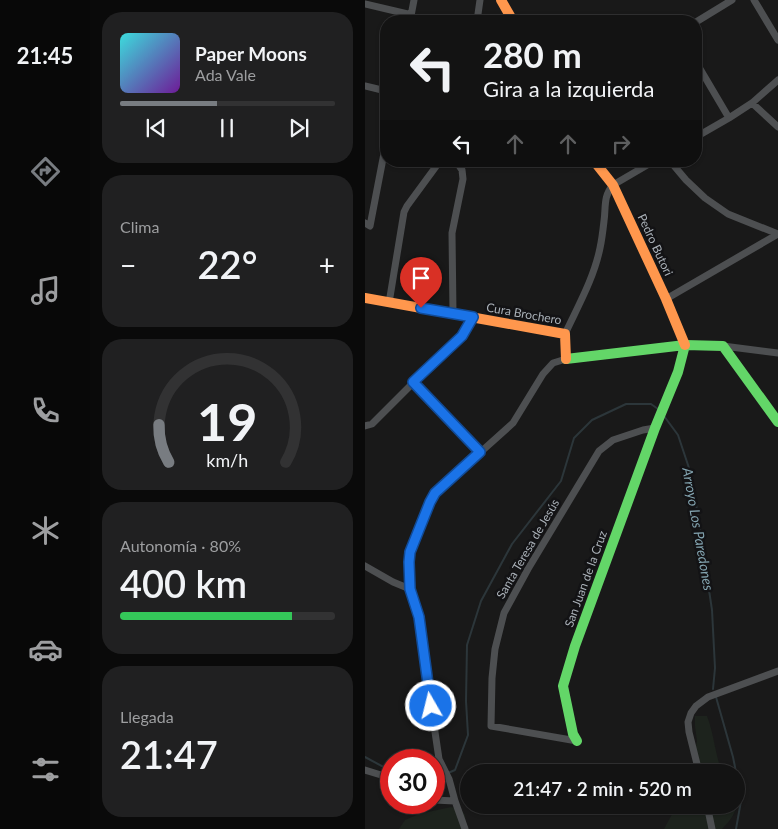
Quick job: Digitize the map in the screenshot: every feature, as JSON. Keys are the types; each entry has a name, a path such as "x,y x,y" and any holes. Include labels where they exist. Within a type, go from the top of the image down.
{"street":[{"path":"412,15 414,0"},
{"path":"478,15 480,0"},
{"path":"501,0 510,15"},
{"path":"702,18 731,0"},
{"path":"755,0 778,40"},
{"path":"365,4 401,15"},
{"path":"702,72 729,118"},
{"path":"702,134 753,103 778,80"},
{"path":"365,86 380,90"},
{"path":"753,103 778,127"},
{"path":"367,225 380,167"},
{"path":"389,303 403,212 436,167"},
{"path":"453,313 452,233 463,179 459,167"},
{"name":"Pedro Butori","path":"599,167 613,185 667,299 685,345"},
{"path":"565,334 600,250 606,197 609,189 643,167"},
{"path":"675,167 705,198 727,214 778,234"},
{"path":"667,299 778,234"},
{"name":"Cura Brochero","path":"365,298 565,334 566,359"},
{"path":"365,426 372,424 462,336 473,317"},
{"path":"465,829 449,779 439,759 419,617 410,589 410,552 435,493 513,423 543,374 553,363 566,359 685,345 723,346 778,353"},
{"name":"San Juan de la Cruz","path":"577,741 573,734 563,686 575,646 661,412 678,372 685,345"},
{"path":"723,346 778,422"},
{"path":"413,382 480,452"},
{"name":"Santa Teresa de Jesús","path":"577,741 491,726 495,649 504,613 528,569 599,451 613,440 655,428"},
{"path":"365,566 393,582 410,589"},
{"path":"697,764 688,722 696,706 708,697 778,671"},
{"path":"365,770 380,775"},
{"path":"445,801 455,801"},
{"path":"709,814 712,829"}],"shaded area":[{"path":"695,716 707,716 720,764 693,764 697,741"},
{"path":"451,807 460,810 460,814 465,815 467,829 399,829 405,820 419,814 445,814 445,808"},
{"path":"672,814 734,814 722,829 664,829"}],"waterway":[{"name":"Arroyo Los Paredones","path":"445,774 455,770 468,735 466,701 467,645 481,601 512,544 561,481 574,438 592,420 626,404 651,404 658,409"},
{"name":"Arroyo Los Paredones","path":"664,416 678,435 692,477 712,610 715,668 713,689"},
{"name":"Arroyo Los Paredones","path":"716,697 734,764"},
{"name":"Arroyo Los Paredones","path":"365,757 380,765"},
{"name":"Arroyo Los Paredones","path":"736,829 739,814"}],"traffic: fast":[{"path":"566,359 685,345 723,346 778,422"},
{"path":"577,741 573,734 563,686 575,646 655,428 678,372 685,345"}],"traffic: slow":[{"path":"501,0 510,15"},
{"path":"599,167 613,185 666,299 685,345"},
{"path":"365,298 565,334 566,359"}],"route":[{"path":"421,308 473,317 462,336 413,382 480,452 435,493 410,552 410,589 419,617 431,706"}]}
